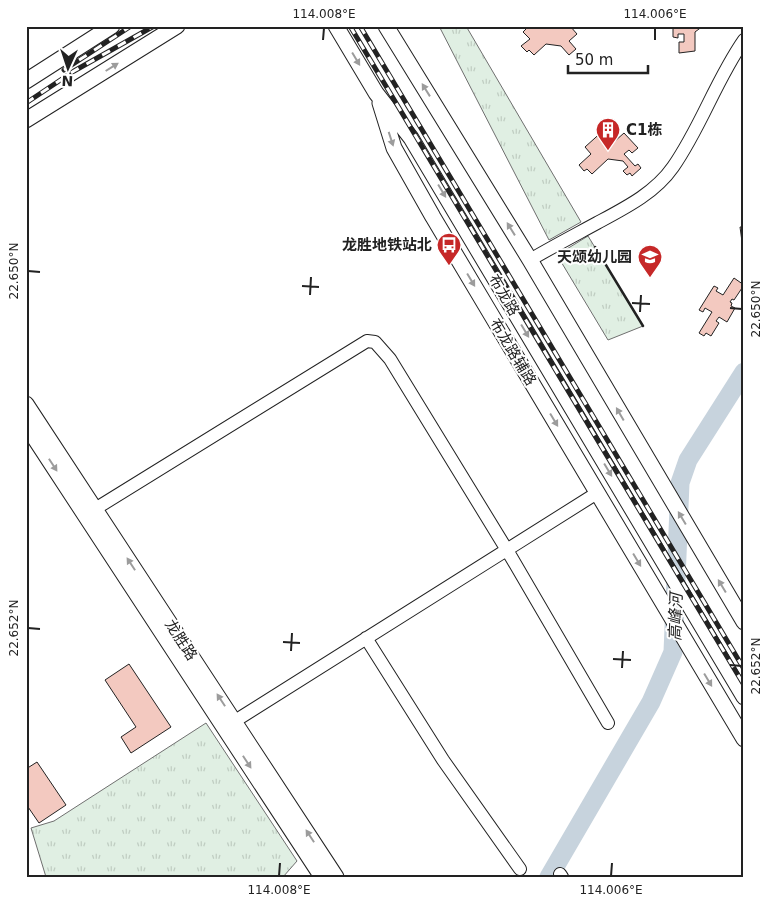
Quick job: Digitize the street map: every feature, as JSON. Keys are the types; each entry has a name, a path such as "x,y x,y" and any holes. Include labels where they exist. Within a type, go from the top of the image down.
{"main road":[{"path":"26,81 112,26"},
{"path":"26,120 177,26"},
{"name":"布龙路","path":"336,26 376,92 410,138 744,697"},
{"path":"386,26 530,260 744,622"},
{"name":"布龙路辅路","path":"376,92 394,148 433,217 744,739"},
{"name":"龙胜路","path":"26,404 95,509 230,724 322,877"},
{"name":"龙胜路","path":"26,424 336,877"}],"street":[{"path":"530,260 632,204 661,182 694,134 731,60 744,40"},
{"path":"95,509 367,341 375,342 390,359 507,550 608,723"},
{"path":"230,724 597,493"},
{"path":"366,638 443,760 520,869"}],"green space":[{"path":"439,26 466,26 581,222 549,240"},
{"path":"588,236 643,326 608,340 557,255"},
{"path":"206,723 297,861 283,877 46,877 31,828 54,821"}],"building":[{"path":"529,26 570,26 577,34 569,41 576,49 569,55 561,46 546,44 534,55 529,50 527,52 521,46 530,39 523,32"},
{"path":"673,26 703,26 695,32 695,51 679,53 679,42 684,42 684,34 678,34 678,38 673,37"},
{"name":"C1栋","path":"605,129 615,141 624,133 638,148 632,153 629,150 624,154 635,166 638,164 641,168 632,176 630,173 627,175 623,171 628,167 623,161 608,159 592,174 587,169 584,171 579,165 591,154 585,147"},
{"path":"740,227 744,227 744,249 743,249"},
{"path":"734,278 744,285 734,300 732,299 730,302 732,303 731,306 735,308 727,322 719,317 716,321 719,323 711,336 706,333 704,336 699,333 712,312 705,308 703,312 699,310 714,286 718,288 716,291 723,295"},
{"path":"129,664 171,727 131,753 121,737 136,727 105,680"},
{"path":"37,762 66,805 39,823 26,804 26,769"}],"waterway":[{"name":"高峰河","path":"549,877 651,702 673,652 680,483 688,460 744,372"}],"railway":[{"path":"64,70 131,26"},
{"path":"26,103 74,71 154,26"},
{"path":"350,26 744,685"},
{"path":"360,26 744,669"}],"wall":[{"path":"595,247 643,326"}],"place":[{"name":"C1栋","path":"608,151"},
{"name":"龙胜地铁站北","path":"449,266"},
{"name":"天颂幼儿园","path":"650,278"}]}
